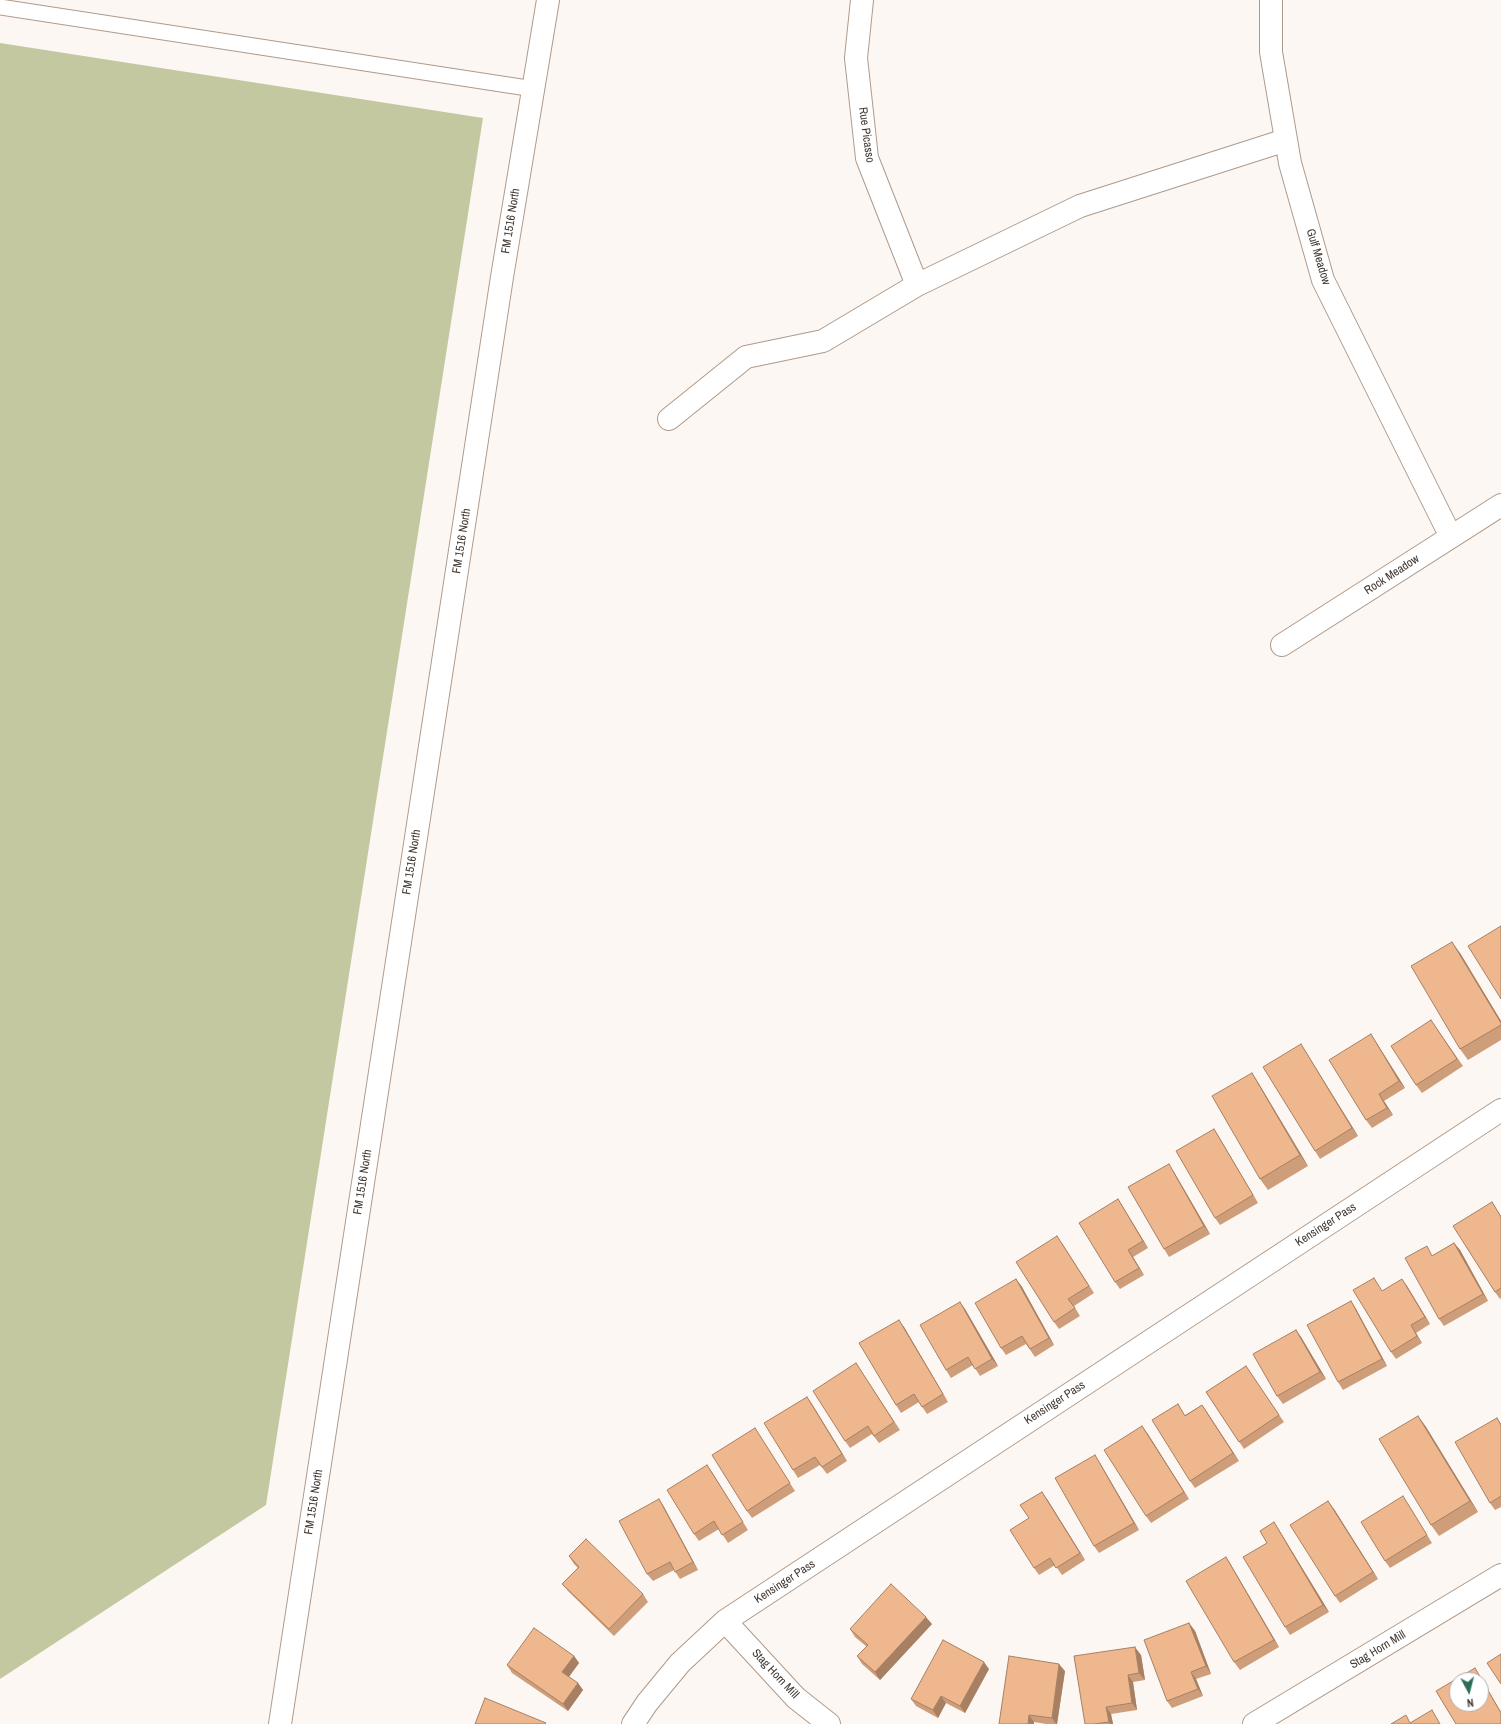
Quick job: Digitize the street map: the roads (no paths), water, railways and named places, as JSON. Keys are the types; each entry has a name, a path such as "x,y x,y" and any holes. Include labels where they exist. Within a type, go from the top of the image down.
{"street":[{"name":"FM 1516 North","path":"280,1724 502,278 548,0"},
{"name":"Rue Picasso","path":"862,0 856,58 867,158 917,285"},
{"name":"Gulf Meadow","path":"1271,0 1271,52 1290,163 1323,280 1451,537"},
{"path":"669,419 746,357 823,341 917,285 1080,206 1286,140"},
{"name":"Rock Meadow","path":"1282,645 1501,505"},
{"name":"Kensinger Pass","path":"633,1724 647,1703 680,1663 725,1621 1501,1110"},
{"name":"Stag Horn Mill","path":"1254,1724 1501,1575"},
{"name":"Stag Horn Mill","path":"725,1621 796,1698 828,1724"}],"lane":[{"path":"0,7 534,89"}]}
